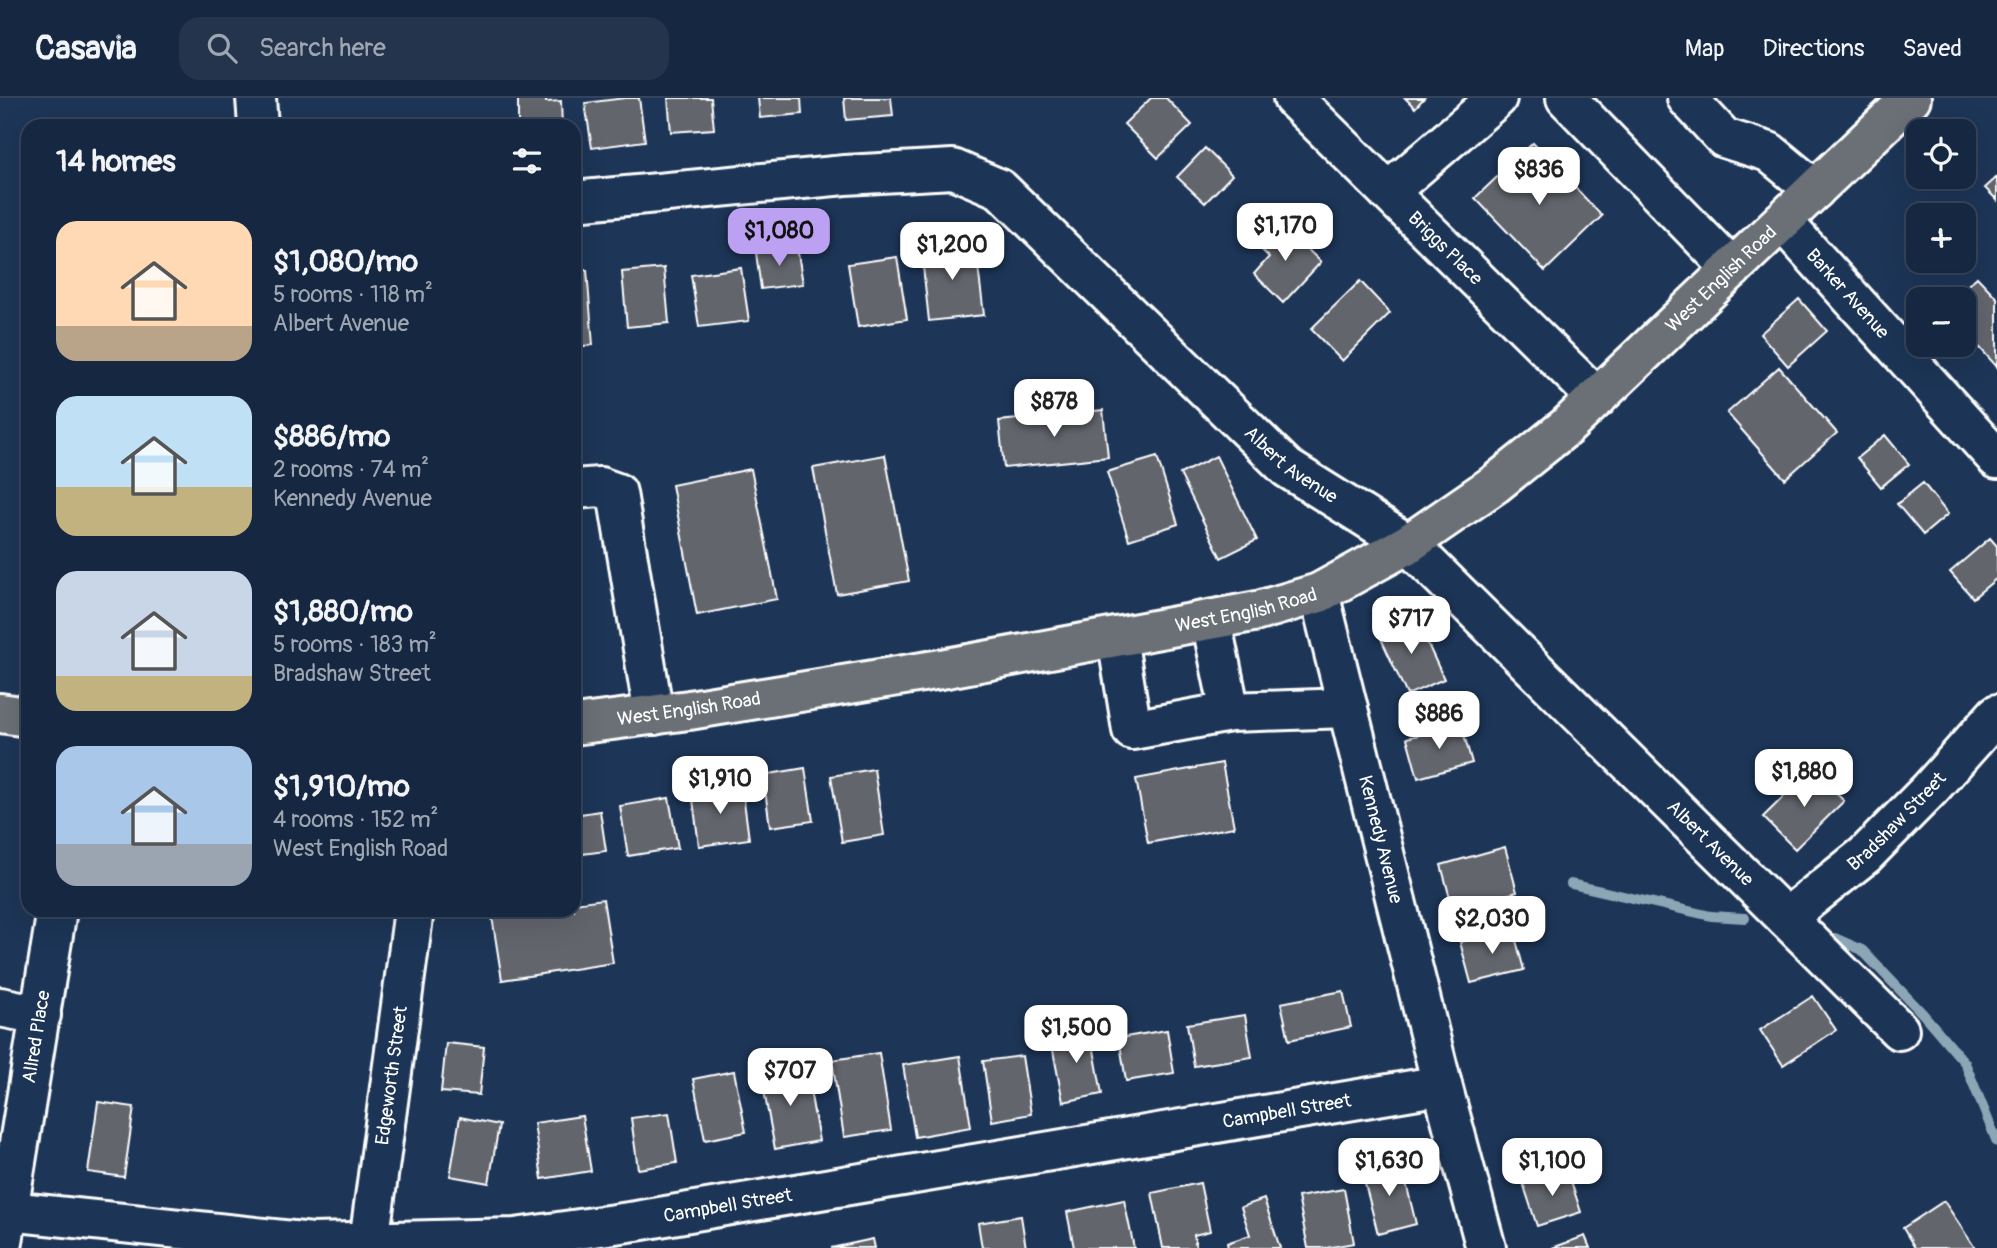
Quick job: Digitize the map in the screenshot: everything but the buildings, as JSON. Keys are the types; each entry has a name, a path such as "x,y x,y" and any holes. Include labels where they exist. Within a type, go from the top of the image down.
{"main road":[{"name":"West English Road","path":"581,724 928,672 1258,611 1319,593 1408,544 1495,484 1566,427 1911,98"},
{"path":"0,713 21,716"}],"street":[{"path":"256,98 258,119"},
{"name":"Briggs Place","path":"1293,98 1597,398"},
{"path":"1388,192 1497,98"},
{"path":"1566,98 1732,269"},
{"path":"1687,98 1724,138 1769,152 1815,190"},
{"name":"Albert Avenue","path":"581,200 845,175 953,169 1000,189 1287,468 1408,544 1899,1030"},
{"name":"Barker Avenue","path":"1782,220 1997,459"},
{"path":"581,488 600,487 617,493 654,715"},
{"name":"Kennedy Avenue","path":"1319,593 1442,1085 1486,1248"},
{"path":"1211,620 1230,712"},
{"path":"1117,637 1132,730 1230,712 1348,708"},
{"name":"Bradshaw Street","path":"1786,919 1865,855 1997,715"},
{"name":"Allred Place","path":"2,1248 56,917"},
{"name":"Edgeworth Street","path":"369,1242 413,917"},
{"path":"0,1007 41,1015"},
{"name":"Campbell Street","path":"9,1211 312,1243 515,1238 636,1221 1442,1085"}],"waterway":[{"path":"1571,884 1711,916 1745,918"},
{"path":"1835,938 1862,950 1965,1063 1997,1142"}]}
